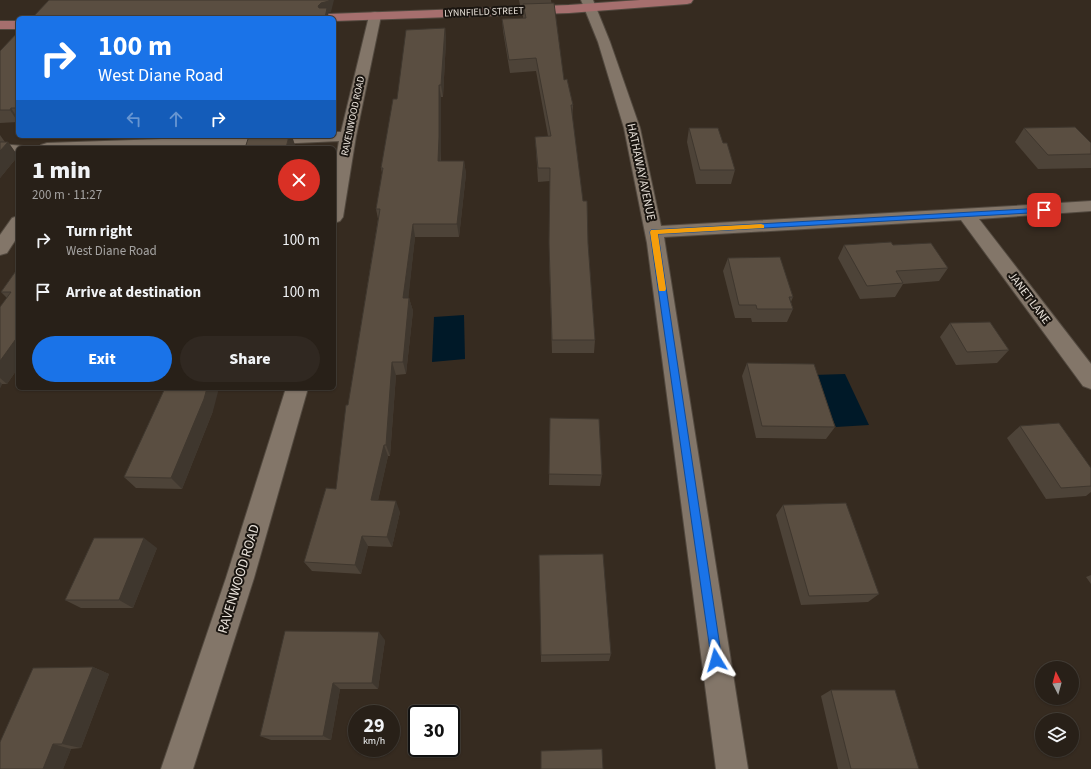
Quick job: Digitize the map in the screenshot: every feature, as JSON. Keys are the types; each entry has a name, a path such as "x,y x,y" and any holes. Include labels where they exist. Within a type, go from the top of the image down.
{"main road":[{"name":"LYNNFIELD STREET","path":"336,18 687,0"},
{"path":"0,25 16,25"}],"street":[{"name":"HATHAWAY AVENUE","path":"589,4 604,42 632,128 654,232 732,769"},
{"name":"RAVENWOOD ROAD","path":"336,205 348,136 375,16"},
{"path":"336,137 348,136"},
{"path":"116,146 302,138"},
{"path":"0,149 16,149"},
{"path":"654,232 966,215 1091,206"},
{"name":"JANET LANE","path":"966,215 1091,380"},
{"path":"0,249 16,225"},
{"name":"RAVENWOOD ROAD","path":"177,769 240,578 296,390"}],"water":[{"path":"464,315 465,359 432,362 434,317"},
{"path":"845,374 869,425 836,427 813,375"}],"building":[{"path":"49,0 329,0 318,6 319,8 327,8 325,16 34,16"},
{"path":"554,3 564,80 567,79 573,105 571,105 583,201 587,201 588,243 595,340 552,340 549,243 550,168 538,168 535,137 551,136 536,58 509,60 502,19 526,18 523,4"},
{"path":"445,28 441,85 439,85 438,161 464,161 457,224 413,224 403,298 409,298 403,362 392,362 386,445 384,445 371,500 396,501 387,537 362,536 355,565 304,562 326,488 336,489 346,405 348,405 380,209 376,209 383,168 381,168 393,99 397,99 406,30"},
{"path":"16,34 16,108 11,108 10,110 0,110 0,51"},
{"path":"1075,127 1091,143 1091,154 1048,155 1024,128"},
{"path":"689,128 718,128 723,143 727,143 735,170 700,170"},
{"path":"248,138 288,138 286,146 246,146"},
{"path":"0,142 8,142 0,151"},
{"path":"891,242 893,245 931,243 948,268 896,271 903,283 867,286 844,245"},
{"path":"780,257 793,297 789,297 793,309 757,309 756,305 739,305 728,258"},
{"path":"16,271 16,339 0,361 0,307 11,292 1,292"},
{"path":"990,322 1009,350 967,352 950,323"},
{"path":"747,363 814,364 835,427 762,426"},
{"path":"164,390 206,390 171,478 124,477"},
{"path":"550,418 599,419 602,475 549,474"},
{"path":"1059,423 1091,468 1091,486 1061,488 1020,426"},
{"path":"846,503 879,594 809,596 783,505"},
{"path":"94,538 144,538 119,600 65,600"},
{"path":"603,554 611,654 541,655 539,555"},
{"path":"285,631 379,632 372,683 333,683 323,736 260,736"},
{"path":"93,667 62,744 53,744 43,769 0,769 0,742 33,668"},
{"path":"831,690 895,690 919,769 851,769"},
{"path":"602,749 603,769 541,769 541,751"}],"slow traffic":[{"path":"662,289 654,232 761,226"}],"route":[{"path":"716,660 654,232 1044,210"}]}
